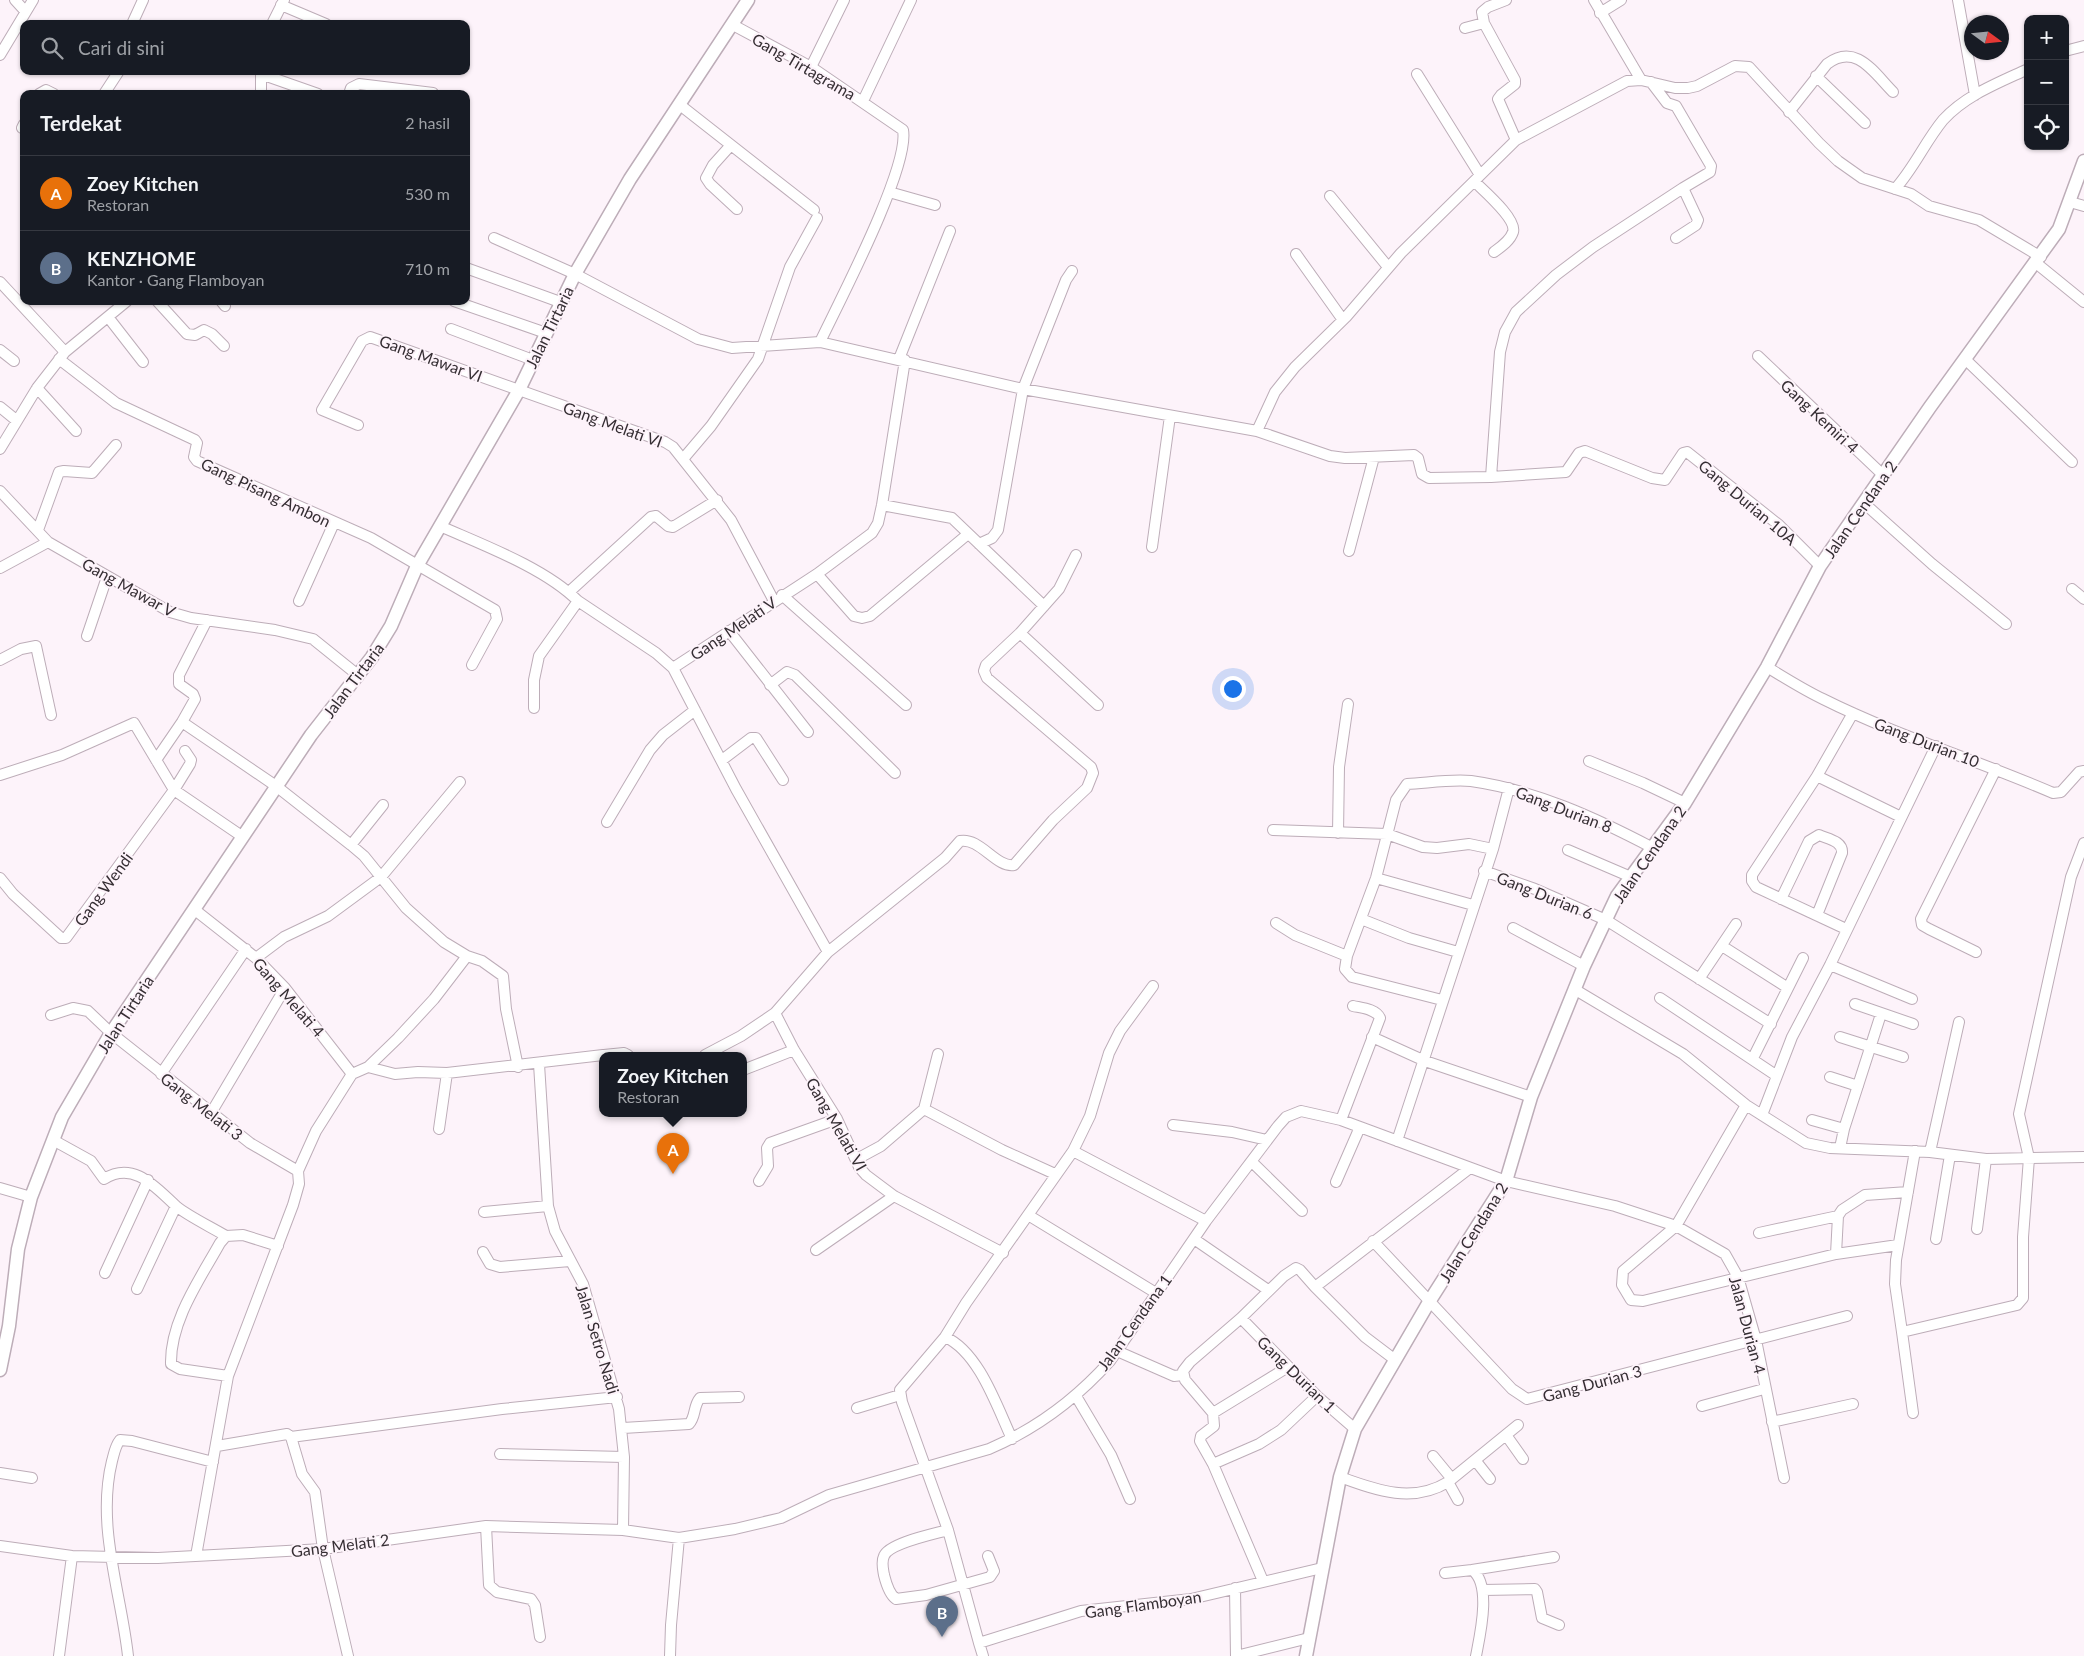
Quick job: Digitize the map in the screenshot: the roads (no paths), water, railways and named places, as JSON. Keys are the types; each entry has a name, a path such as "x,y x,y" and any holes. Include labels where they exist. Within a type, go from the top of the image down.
{"street":[{"path":"15,0 25,11"},
{"path":"0,55 33,0"},
{"path":"134,20 143,0"},
{"name":"Jalan Tirtaria","path":"0,1370 5,1325 18,1249 31,1197 62,1117 111,1033 195,910 276,786 311,735 359,676 391,626 417,566 519,390 575,274 630,179 748,0"},
{"path":"812,66 844,0"},
{"path":"863,101 911,0"},
{"path":"1506,0 1488,7 1482,12 1484,23 1515,80 1515,84 1501,94 1498,99 1516,140"},
{"path":"494,238 575,274 698,339 732,348 820,342 1023,389 1258,431 1330,456 1374,458 1414,455 1418,458 1422,474 1429,478 1491,477 1500,352 1505,332 1516,312 1556,275 1593,247 1710,172 1711,166 1676,106 1667,103 1646,81 1600,13 1594,0"},
{"path":"1600,13 1622,0"},
{"path":"1958,0 1974,94"},
{"path":"274,20 282,2 318,20"},
{"path":"1465,28 1484,23"},
{"name":"Gang Tirtagrama","path":"733,25 812,66 903,130 905,139 889,192"},
{"path":"2069,50 2084,46"},
{"path":"1788,112 1816,76 1832,60 1849,55 1858,57 1894,92"},
{"path":"1258,431 1275,392 1295,367 1343,320 1388,267 1516,140 1599,94 1627,81 1646,81 1675,88 1688,88 1697,86 1734,66 1743,65 1757,73 1788,112 1838,161 1862,178 1911,194 1929,206 1980,220 2038,260 2084,302"},
{"path":"1895,190 1906,177 1944,120 1974,94 2024,71"},
{"path":"1416,74 1478,178 1506,213 1513,226 1513,232 1505,243 1494,252"},
{"path":"107,90 116,75"},
{"path":"261,75 261,90"},
{"path":"266,75 307,90"},
{"path":"1816,76 1865,123"},
{"path":"350,90 359,84 391,90"},
{"path":"680,105 731,146 774,177 815,214 790,267 758,359 737,390 683,459"},
{"path":"731,146 712,165 706,178 737,210"},
{"name":"Jalan Cendana 2","path":"1306,1656 1340,1477 1355,1428 1394,1359 1506,1181 1531,1098 1574,989 1618,896 1685,804 1767,667 1820,566 2059,229 2083,167"},
{"path":"1676,238 1696,225 1698,220 1683,188"},
{"path":"820,342 889,192 935,205"},
{"path":"1330,196 1388,267"},
{"path":"2070,202 2084,206"},
{"name":"Gang Melati V","path":"440,526 500,552 569,592 578,601 656,653 673,668 817,574 872,532 878,523 902,360 950,231"},
{"path":"1296,254 1343,320"},
{"path":"470,269 560,302"},
{"path":"980,544 992,538 998,530 1023,389 1066,280 1072,271"},
{"path":"0,282 62,356"},
{"path":"0,449 37,388 62,356 122,305"},
{"path":"161,305 187,334 195,335 204,330 212,334 224,346"},
{"path":"466,305 546,333"},
{"path":"108,317 143,362"},
{"path":"451,329 533,360"},
{"name":"Gang Mawar VI","path":"358,425 322,410 362,341 370,337 519,390"},
{"path":"0,350 14,361"},
{"name":"Gang Pisang Ambon","path":"62,356 116,403 195,440 197,443 194,456 197,461 382,544 495,610 497,619 472,665"},
{"name":"Gang Kemiri 4","path":"1758,356 1883,475"},
{"path":"1965,359 2072,462"},
{"path":"37,388 76,431"},
{"name":"Gang Melati VI","path":"519,390 673,446 731,520 778,598"},
{"path":"0,408 16,420"},
{"path":"1152,547 1170,416"},
{"path":"38,530 60,472 92,473 116,445"},
{"name":"Gang Durian 10A","path":"1491,477 1566,472 1579,453 1585,451 1652,478 1665,480 1683,453 1687,452 1779,525 1820,566"},
{"path":"1349,551 1374,458"},
{"name":"Gang Mawar V","path":"0,491 48,542 107,577 180,616 275,630 313,639 359,676"},
{"path":"569,592 651,517 656,516 668,526 673,527 717,500"},
{"path":"1865,504 1932,564 2006,624"},
{"path":"882,505 952,518 1044,606"},
{"path":"299,601 334,523"},
{"path":"817,574 854,616 862,618 870,616 968,534"},
{"path":"0,568 48,542"},
{"path":"711,1052 741,1036 775,1013 828,952 945,858 960,841 971,841 1001,862 1010,866 1014,865 1053,820 1087,788 1093,773 1091,767 985,675 986,665 1020,632 1059,589 1076,555"},
{"path":"87,636 107,577"},
{"path":"2072,589 2084,599"},
{"path":"778,598 906,705"},
{"path":"534,708 534,680 539,656 578,601"},
{"path":"156,760 195,699 192,694 179,684 179,675 207,620"},
{"path":"729,631 808,732"},
{"path":"1020,632 1098,705"},
{"path":"0,660 21,649 36,646 51,715"},
{"name":"Gang Durian 10","path":"1767,667 1822,699 1853,713 1996,768 2052,793 2061,792 2079,772 2084,772"},
{"path":"673,668 828,952"},
{"path":"770,685 787,672 795,675 894,773"},
{"path":"1338,833 1339,767 1348,704"},
{"path":"607,822 650,750 663,735 696,710"},
{"path":"1846,929 1756,887 1752,881 1752,875 1816,776 1853,713"},
{"path":"182,722 276,786 351,844 364,856 406,908 444,942 467,956 482,961 503,976 506,1009 518,1067"},
{"path":"0,775 62,755 134,723 174,790 242,838"},
{"path":"722,760 751,738 756,738 783,780"},
{"path":"1762,1115 1792,1037 1830,966 1846,929 1936,746"},
{"path":"174,790 190,764 191,760 185,751"},
{"path":"1589,762 1643,783 1685,804"},
{"path":"1976,952 1929,930 1922,925 1921,919 1996,768"},
{"path":"1816,776 1901,817"},
{"name":"Gang Durian 8","path":"1388,834 1396,800 1407,784 1469,781 1526,792 1609,825 1653,848"},
{"path":"256,958 284,937 328,916 381,877 460,782"},
{"path":"1397,1141 1425,1061 1442,1000 1484,871 1493,849 1509,788"},
{"name":"Gang Wendi","path":"0,878 14,894 61,938 66,938 174,790"},
{"path":"351,844 383,805"},
{"path":"1273,830 1388,834 1423,847 1437,848 1469,844 1493,849"},
{"path":"1388,834 1376,878 1347,956 1345,969 1352,977 1442,1000"},
{"path":"1781,899 1813,838 1819,835 1839,843 1842,853 1816,914"},
{"path":"1902,1332 1980,1314 2021,1302 2024,1292 2023,1237 2029,1158 2019,1114 2070,877 2084,843"},
{"path":"1568,850 1632,877"},
{"name":"Gang Durian 6","path":"1484,871 1535,889 1606,920 1771,1024"},
{"path":"1376,878 1473,905"},
{"name":"Gang Melati 4","path":"195,910 246,949 285,988 352,1074"},
{"path":"1361,919 1409,938 1458,952"},
{"path":"1276,923 1295,935 1347,956"},
{"path":"1699,979 1736,924"},
{"path":"1513,928 1584,966"},
{"path":"1722,946 1788,988"},
{"path":"161,1074 246,949"},
{"path":"196,1556 228,1376 278,1246 299,1184 298,1170 316,1131 352,1074 368,1067 434,999 467,956"},
{"path":"1754,1058 1803,958"},
{"path":"1830,966 1912,999"},
{"path":"983,1656 948,1530 900,1395 904,1384 945,1337 966,1303 1073,1151 1090,1116 1109,1054 1120,1031 1153,986"},
{"path":"211,1113 285,988"},
{"path":"1574,989 1683,1054 1746,1105 1806,1144 1840,1148 1930,1152 1986,1159 2084,1157"},
{"path":"1660,998 1754,1058 1777,1076"},
{"path":"1855,1004 1913,1024"},
{"path":"1341,1120 1380,1018 1378,1014 1353,1006"},
{"name":"Gang Melati 3","path":"51,1015 73,1008 81,1008 88,1011 111,1033 211,1113 266,1154 298,1170"},
{"name":"Gang Melati VI","path":"775,1013 794,1050 837,1119 866,1174 894,1196 1003,1253"},
{"path":"1840,1148 1881,1014"},
{"path":"1930,1152 1959,1022"},
{"path":"1372,1037 1425,1061 1531,1098"},
{"path":"1840,1037 1903,1057"},
{"path":"747,1068 794,1050"},
{"path":"857,1159 881,1146 924,1109 938,1054"},
{"path":"368,1067 395,1074 418,1072 447,1073 518,1067 599,1056"},
{"name":"Jalan Setro Nadi","path":"539,1064 548,1206 555,1231 583,1284 617,1396 623,1428 624,1530"},
{"path":"439,1129 447,1073"},
{"path":"1830,1076 1858,1086"},
{"path":"1746,1105 1676,1226 1623,1271 1622,1285 1631,1300 1643,1301 1836,1254 1898,1245"},
{"path":"924,1109 1002,1150 1055,1174"},
{"name":"Jalan Cendana 1","path":"679,1538 735,1529 782,1518 829,1495 989,1450 1012,1439 1076,1396 1117,1351 1206,1221 1286,1117 1295,1112 1301,1111 1341,1120 1506,1181"},
{"path":"759,1181 770,1162 767,1148 770,1143 837,1119"},
{"path":"1812,1120 1844,1130"},
{"path":"1173,1125 1232,1132 1268,1140"},
{"path":"1336,1182 1360,1127"},
{"path":"53,1140 91,1161 104,1179 121,1172 148,1180 176,1206 226,1236 243,1235 278,1246"},
{"path":"1073,1151 1206,1221"},
{"path":"1913,1413 1895,1284 1898,1245 1914,1151"},
{"path":"1936,1238 1950,1155"},
{"path":"1977,1229 1986,1159"},
{"path":"1252,1162 1302,1210"},
{"path":"1316,1287 1373,1241 1470,1168"},
{"path":"105,1273 148,1180"},
{"name":"Jalan Durian 4","path":"1506,1181 1615,1206 1676,1226 1725,1254 1738,1277 1756,1340 1764,1389 1784,1478"},
{"path":"0,1188 31,1197"},
{"path":"1836,1254 1838,1216 1842,1210 1865,1195 1908,1192"},
{"path":"816,1250 894,1196"},
{"path":"137,1289 176,1206"},
{"path":"484,1212 548,1206"},
{"path":"1028,1215 1156,1293"},
{"path":"1759,1233 1838,1216"},
{"path":"226,1236 220,1243 184,1311 171,1355 171,1364 174,1367 228,1376"},
{"path":"1194,1239 1268,1290"},
{"name":"Gang Durian 3","path":"1373,1241 1512,1389 1528,1398 1847,1316"},
{"path":"484,1252 490,1264 500,1266 570,1260"},
{"path":"1264,1581 1213,1464 1200,1441 1201,1436 1214,1426 1213,1413 1183,1375 1182,1371 1241,1318 1268,1290 1296,1268 1365,1337 1394,1359"},
{"name":"Gang Durian 1","path":"1241,1318 1317,1396 1355,1428"},
{"path":"945,1337 956,1342 971,1359 988,1388 1012,1439"},
{"path":"1117,1351 1174,1376 1183,1375"},
{"path":"1213,1413 1288,1367"},
{"path":"1702,1406 1764,1389"},
{"path":"857,1408 900,1395"},
{"path":"291,1438 502,1409 617,1396"},
{"path":"1076,1396 1111,1455 1130,1499"},
{"path":"1213,1464 1259,1444 1281,1430 1317,1396"},
{"path":"623,1428 689,1424 693,1419 695,1404 700,1398 739,1397"},
{"path":"1772,1422 1853,1404"},
{"path":"1340,1477 1396,1494 1436,1489 1450,1481 1518,1425"},
{"path":"217,1446 287,1434 291,1438 302,1474 314,1492 323,1549 348,1656"},
{"path":"1506,1435 1523,1459"},
{"path":"128,1656 111,1556 107,1503 110,1470 117,1444 120,1440 213,1462"},
{"path":"500,1454 624,1457"},
{"path":"1433,1456 1450,1481 1458,1500"},
{"path":"1475,1460 1490,1479"},
{"path":"0,1473 32,1478"},
{"path":"486,1526 489,1585 497,1592 531,1599 535,1605 540,1637"},
{"name":"Gang Melati 2","path":"0,1546 72,1556 158,1558 323,1549 486,1526 624,1530 679,1538"},
{"path":"948,1530 892,1548 884,1554 882,1563 885,1579 893,1597 896,1599 926,1595 962,1586 993,1574 988,1556"},
{"path":"670,1656 679,1538"},
{"path":"60,1653 72,1556"},
{"path":"1445,1573 1554,1558"},
{"name":"Gang Flamboyan","path":"979,1643 1081,1611 1162,1604 1322,1568"},
{"path":"1472,1570 1480,1578 1483,1590 1481,1628 1476,1656"},
{"path":"1235,1588 1236,1656 1309,1638"},
{"path":"1483,1590 1535,1589 1542,1618 1559,1626"}],"place":[{"name":"Zoey Kitchen","path":"673,1174"},
{"name":"KENZHOME","path":"942,1637"}]}
